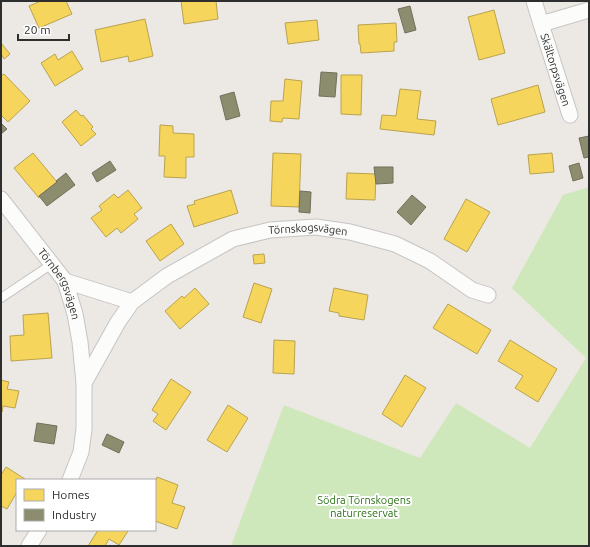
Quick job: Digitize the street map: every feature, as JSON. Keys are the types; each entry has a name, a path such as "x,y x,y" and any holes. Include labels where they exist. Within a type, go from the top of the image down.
{"street":[{"name":"Skältorpsvägen","path":"534,1 570,115"},
{"name":"Skältorpsvägen","path":"541,24 589,10"},
{"name":"Törnbergsvägen","path":"1,199 65,281 75,314 80,342 84,383"},
{"name":"Törnskogsvägen","path":"70,479 81,452 84,429 84,383 118,322 132,302 167,276 233,239 270,230 316,227 350,232 395,244 430,262 472,290 488,295"},
{"path":"65,281 132,302"},
{"path":"29,546 38,531"}],"lane":[{"path":"1,298 52,264"}],"green space":[{"name":"Södra Törnskogens naturreservat","path":"589,187 589,546 231,546 284,405 420,458 456,403 530,448 586,358 512,288 563,195"}],"building: Homes":[{"path":"41,1 66,1 72,14 39,28 29,6"},
{"path":"181,1 216,1 218,19 184,24"},
{"path":"494,10 505,53 479,60 468,17"},
{"path":"145,19 153,56 129,62 128,56 101,62 95,30"},
{"path":"317,20 319,40 288,44 285,23"},
{"path":"396,23 397,42 394,42 394,51 361,53 358,25"},
{"path":"1,43 10,54 4,59 1,54"},
{"path":"72,51 83,69 55,86 41,63 55,54 58,60"},
{"path":"4,74 30,101 8,122 1,115 1,76"},
{"path":"341,75 362,75 361,115 341,114"},
{"path":"285,79 302,81 299,119 283,118 282,122 270,121 271,101 283,101"},
{"path":"538,85 545,112 498,125 491,99"},
{"path":"400,89 421,91 417,119 436,121 434,135 380,129 382,115 396,116"},
{"path":"76,110 81,116 83,115 93,127 91,129 96,134 81,146 62,122"},
{"path":"160,125 173,126 173,133 194,134 194,157 186,157 186,178 164,177 165,156 159,156"},
{"path":"33,153 57,182 39,196 39,198 14,168"},
{"path":"273,153 301,154 299,207 271,206"},
{"path":"552,153 554,172 530,174 528,155"},
{"path":"347,173 376,174 375,200 346,199"},
{"path":"128,190 142,208 134,214 138,219 121,233 117,228 106,237 91,218 102,210 99,206 114,194 118,198"},
{"path":"231,190 238,213 194,227 187,206 195,204 194,201"},
{"path":"466,199 490,212 467,252 444,239"},
{"path":"171,224 184,244 160,261 146,241"},
{"path":"264,254 265,263 254,264 253,255"},
{"path":"254,283 272,289 261,323 243,317"},
{"path":"195,288 209,304 180,329 165,311 182,296 184,298"},
{"path":"334,288 368,295 364,320 339,316 339,313 329,311"},
{"path":"448,304 491,330 477,354 433,328"},
{"path":"48,313 52,358 11,361 10,336 24,335 23,315"},
{"path":"274,340 295,341 294,374 273,373"},
{"path":"510,340 557,369 538,402 515,388 523,376 498,361"},
{"path":"405,375 426,388 402,427 382,414"},
{"path":"171,379 191,392 166,430 153,421 158,414 152,410"},
{"path":"1,380 9,382 7,389 19,391 15,408 3,406 2,412"},
{"path":"228,405 248,418 227,452 207,440"},
{"path":"6,467 25,479 16,479 16,494 7,509 1,506 1,475"},
{"path":"157,477 178,485 172,503 185,507 177,529 156,521"},
{"path":"97,531 128,531 119,545 109,539 105,546 88,546"}],"building: Industry":[{"path":"410,6 416,30 405,33 398,9"},
{"path":"321,72 337,73 335,97 319,96"},
{"path":"234,92 240,116 226,120 220,96"},
{"path":"1,123 7,129 1,134"},
{"path":"589,136 589,157 584,158 579,138"},
{"path":"110,161 116,170 97,182 92,173"},
{"path":"579,163 583,178 573,181 569,166"},
{"path":"374,167 393,167 393,183 376,184"},
{"path":"66,173 75,185 47,206 39,196"},
{"path":"300,191 311,192 310,213 299,212"},
{"path":"412,195 426,207 411,225 397,212"},
{"path":"37,423 57,426 54,444 34,441"},
{"path":"107,434 124,442 119,453 102,445"}]}
